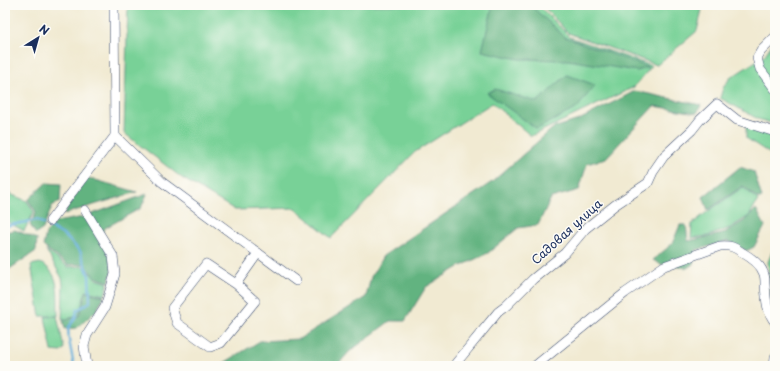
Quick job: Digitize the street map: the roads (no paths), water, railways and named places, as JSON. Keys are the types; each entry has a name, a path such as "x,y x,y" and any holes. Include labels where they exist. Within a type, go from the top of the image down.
{"street":[{"path":"50,221 115,136 114,5"},
{"path":"775,37 761,51 757,58 760,69 775,89"},
{"name":"Садовая улица","path":"454,366 498,312 533,279 565,253 585,229 615,205 648,183 653,172 664,156 692,130 716,104 737,120 775,132"},
{"path":"115,136 162,182 296,281"},
{"path":"85,210 113,256 115,274 105,307 87,335 84,346 87,366"},
{"path":"535,366 625,294 664,266 720,246 729,245 734,247 747,255 760,266 765,278 767,304 770,314 775,322"},
{"path":"236,284 258,254"},
{"path":"206,264 236,284 255,301 221,343 210,347 177,323 172,308 206,264"},
{"path":"774,366 775,358"}],"waterway":[{"path":"5,226 37,220 44,224"},
{"path":"50,227 65,236 80,251 89,276 90,302 77,310 75,319 68,328 74,366"}]}
